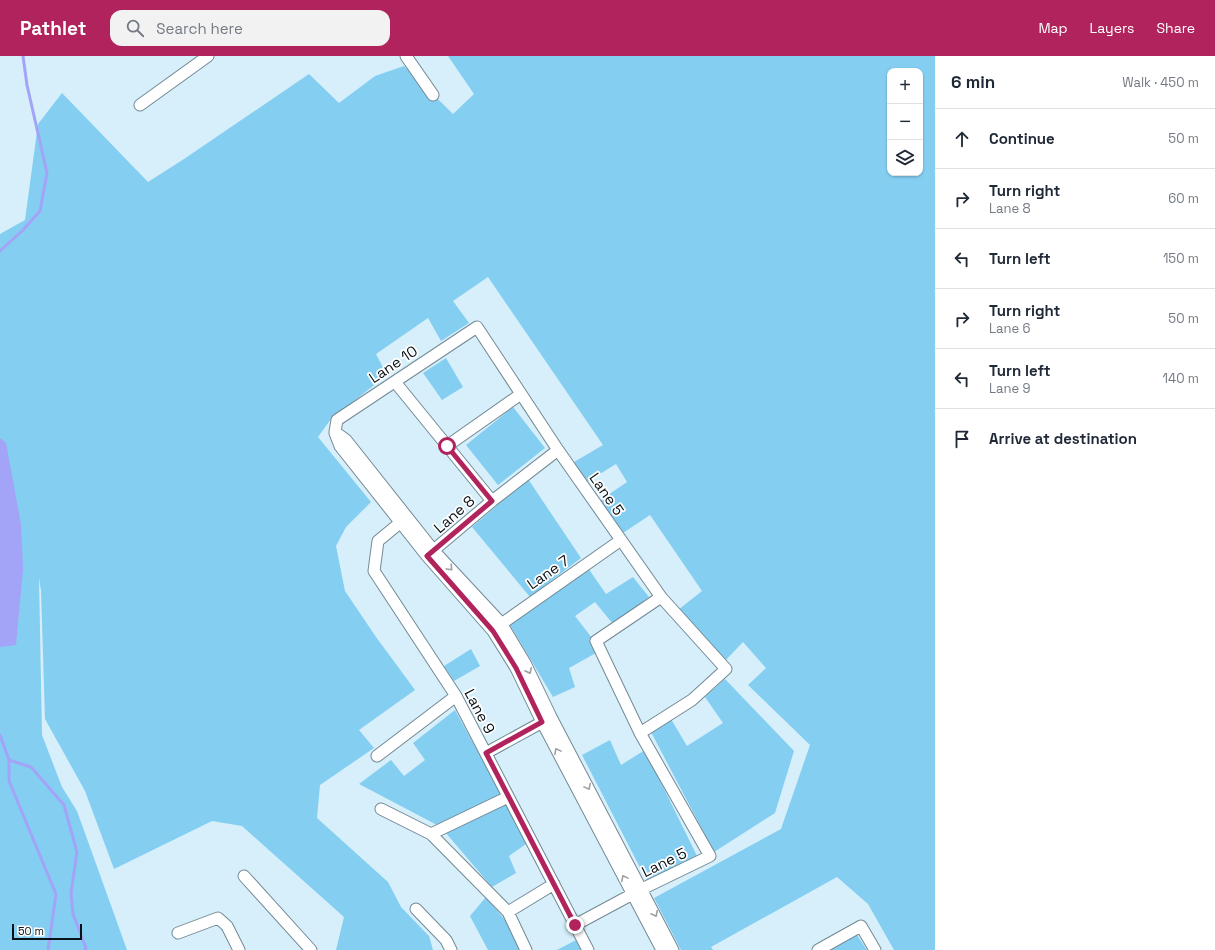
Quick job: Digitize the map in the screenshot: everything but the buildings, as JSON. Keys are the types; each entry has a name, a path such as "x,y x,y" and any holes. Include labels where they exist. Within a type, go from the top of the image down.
{"street":[{"path":"140,105 208,56"},
{"path":"406,56 433,95"},
{"name":"Lane 10","path":"335,432 337,420 477,327"},
{"name":"Lane 5","path":"477,327 558,450 661,597 726,669 692,700 640,732 710,856 575,925"},
{"path":"395,382 492,501"},
{"path":"447,446 521,394"},
{"path":"335,432 340,446 400,522 431,553 497,627 516,668 546,719 637,892 673,950"},
{"path":"335,432 346,440 431,553"},
{"name":"Lane 8","path":"431,553 492,501 558,450"},
{"name":"Lane 9","path":"400,522 378,541 374,571 456,696 588,950"},
{"name":"Lane 7","path":"497,627 621,540"},
{"path":"640,732 596,642 661,597"},
{"path":"377,756 456,696"},
{"path":"486,753 546,719"},
{"path":"431,834 508,797"},
{"path":"380,809 431,834 508,912 526,950"},
{"path":"244,876 311,950"},
{"path":"508,912 554,884"},
{"path":"637,892 662,950"},
{"path":"416,909 446,940 451,950"},
{"path":"178,933 218,918 227,926 238,950"},
{"path":"818,950 861,926 875,950"}],"shaded area":[{"path":"448,56 935,56 935,950 894,950 868,904 837,877 711,947 713,950 681,950 654,898 781,829 810,745 748,685 766,668 743,642 725,661 678,610 702,591 650,515 623,533 599,501 627,482 616,464 587,482 574,462 603,445 488,277 453,301 469,323 441,341 428,318 376,354 387,375 331,419 318,437 371,502 346,527 336,546 345,591 376,637 415,690 359,730 374,748 320,785 317,818 388,882 401,907 429,936 433,950 336,950 344,917 242,826 212,821 114,869 85,791 45,719 41,591 39,578 42,735 62,787 77,811 127,950 0,950 0,234 25,220 38,124 62,93 148,182 309,74 339,103 375,76 404,66 453,114 474,94"},
{"path":"446,358 463,387 442,400 423,373"},
{"path":"513,407 545,448 498,485 466,445"},
{"path":"0,438 6,443 21,524 23,570 16,645 0,647"},
{"path":"528,479 581,558 530,597 472,527"},
{"path":"588,568 606,594 633,577 649,597 613,624 595,602 575,616 592,638 596,653 569,668 575,687 553,697 510,625"},
{"path":"471,649 480,666 454,681 444,666"},
{"path":"725,679 794,751 775,813 714,852 651,732 671,719 687,746 723,723 705,697"},
{"path":"455,710 501,794 437,825 359,784 391,760 404,776 425,760 413,743"},
{"path":"610,740 621,765 645,750 697,856 647,881 582,755"},
{"path":"506,802 526,844 509,856 516,873 492,887 445,832"},
{"path":"486,897 505,920 520,950 488,950 470,916"},
{"path":"857,935 867,950 830,950"},
{"path":"576,940 581,950 557,950"}],"waterway":[{"path":"0,251 22,231 40,211 47,173 27,85 23,56"},
{"path":"0,735 9,760 31,767 64,805 77,852 71,893 73,914 86,948 85,950"},
{"path":"9,760 9,781 56,894 48,950"}],"route":[{"path":"447,446 492,501 427,556 493,631 516,668 542,722 486,753 575,925"}]}
